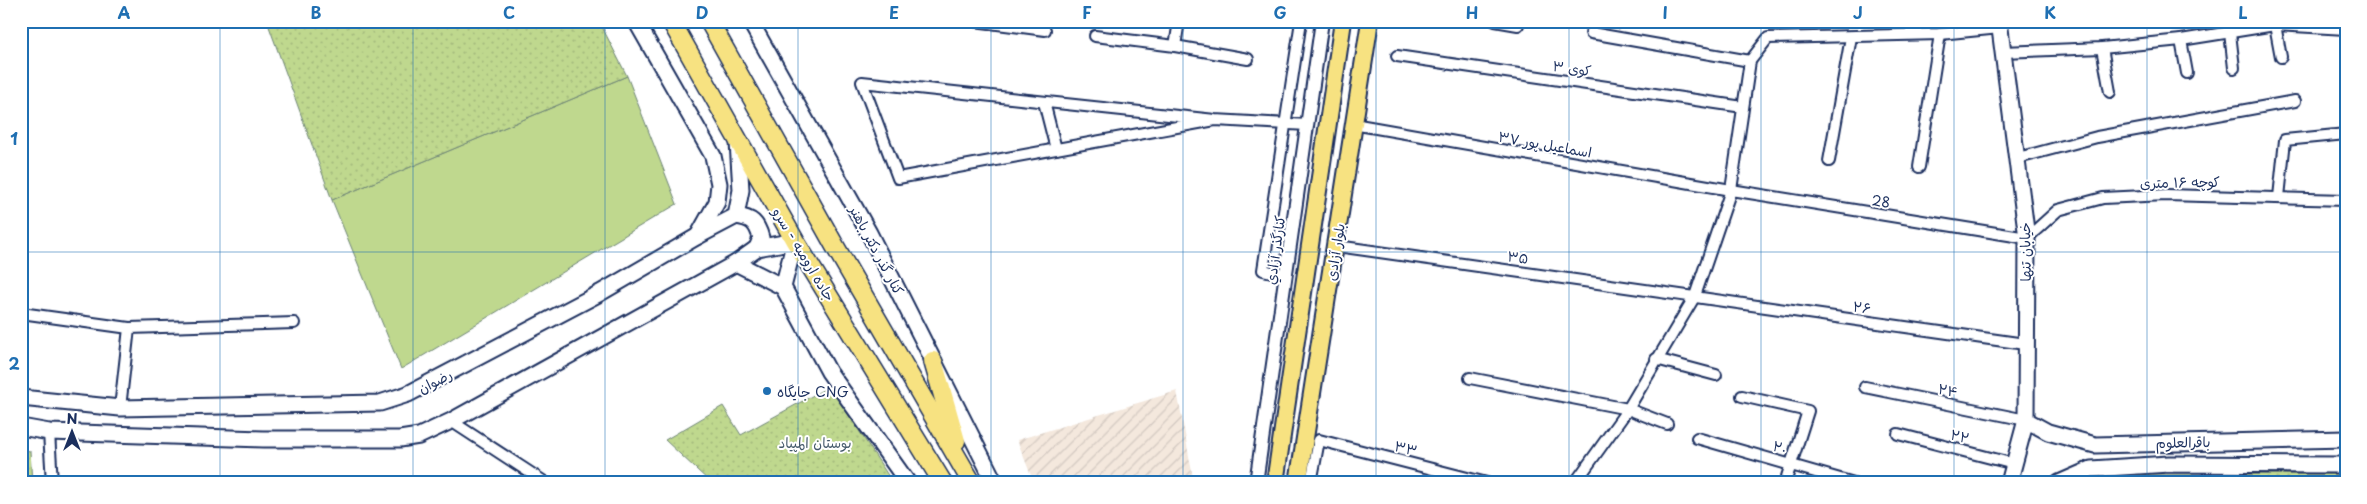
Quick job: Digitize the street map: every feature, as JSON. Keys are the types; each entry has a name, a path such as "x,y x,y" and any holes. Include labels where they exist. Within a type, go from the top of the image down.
{"highway":[{"name":"جاده ارومیه - سرو","path":"671,21 795,241 944,483"},
{"path":"709,21 836,248 972,483"},
{"path":"934,361 963,466"}],"main road":[{"path":"636,21 713,156 719,184 717,202 698,236"},
{"name":"کنار گذر دکتر باهنر","path":"750,21 869,233 995,483"},
{"name":"بلوار آزادی","path":"1275,483 1343,21"},
{"name":"بلوار آزادی","path":"1298,483 1337,246 1353,124 1370,21"},
{"name":"خیابان تنها","path":"1999,25 2018,158 2027,238 2026,420 2009,483"},
{"path":"738,142 740,190 736,216 748,218 758,226 761,238 757,248"},
{"name":"رضوان","path":"21,398 120,408 380,403 428,386 600,293 736,216"},
{"path":"21,427 49,432 263,439 400,439 419,436 451,421 736,263 757,248 795,241 783,286"},
{"path":"736,263 783,286 829,372 908,483"},
{"name":"باقرالعلوم","path":"2026,420 2048,432 2096,445 2346,439"},
{"name":"باقرالعلوم","path":"2059,483 2091,469 2169,464 2346,465"}],"street":[{"path":"974,21 1045,30"},
{"path":"1175,46 1179,21"},
{"path":"1286,275 1263,270 1301,21"},
{"name":"کنارگذر آزادي","path":"1256,483 1322,21"},
{"path":"1495,21 1518,25"},
{"path":"1579,482 1628,408 1695,296 1731,190 1750,61 1768,38 1940,34 1999,25"},
{"path":"2003,52 2102,48 2181,40 2230,33 2246,26 2275,25 2346,29"},
{"path":"2275,25 2281,57"},
{"path":"1592,33 1750,61"},
{"path":"2230,33 2234,68"},
{"path":"1919,167 1940,34"},
{"path":"1095,36 1248,58"},
{"path":"1828,161 1851,37"},
{"path":"2181,40 2187,73"},
{"path":"2102,48 2110,92"},
{"name":"کوی ۳","path":"1397,56 1743,107"},
{"path":"1214,120 898,178 862,82 1214,120 1287,122 1308,125"},
{"path":"2018,158 2097,137 2296,101"},
{"path":"1044,102 1056,149"},
{"name":"اسماعیل پور ۳۷","path":"1353,124 1731,190"},
{"path":"2280,197 2285,140 2346,134"},
{"name":"28","path":"1731,190 2027,238"},
{"name":"کوچه ۱۶ متری","path":"2027,238 2058,210 2103,198 2166,195 2346,200"},
{"name":"۳۵","path":"1337,246 1695,296"},
{"name":"۲۶","path":"1695,296 2025,344"},
{"path":"21,313 128,328 294,323"},
{"path":"120,408 128,328"},
{"path":"1656,359 1716,376"},
{"path":"1470,378 1628,408 1667,424"},
{"name":"۲۴","path":"1865,387 2026,420"},
{"path":"1742,396 1808,411 1785,483"},
{"path":"451,421 546,483"},
{"path":"49,432 52,483"},
{"name":"۲۲","path":"1898,434 2014,464"},
{"name":"۲۰","path":"1698,438 1854,483"},
{"name":"۳۳","path":"1310,483 1319,440 1487,483"}],"shaded area":[{"path":"1177,391 1194,483 1034,483 1017,440"}],"green space":[{"path":"267,21 599,21 627,76 332,200"},
{"path":"627,76 677,204 401,369 332,200"},
{"name":"بوستان المپیاد","path":"830,386 893,483 711,483 665,440 723,406 741,435"},
{"path":"21,449 30,451 32,483 21,483"},
{"path":"2346,474 2346,483 2087,483 2120,475"}],"place":[{"name":"جایگاه CNG","path":"767,391"}]}
